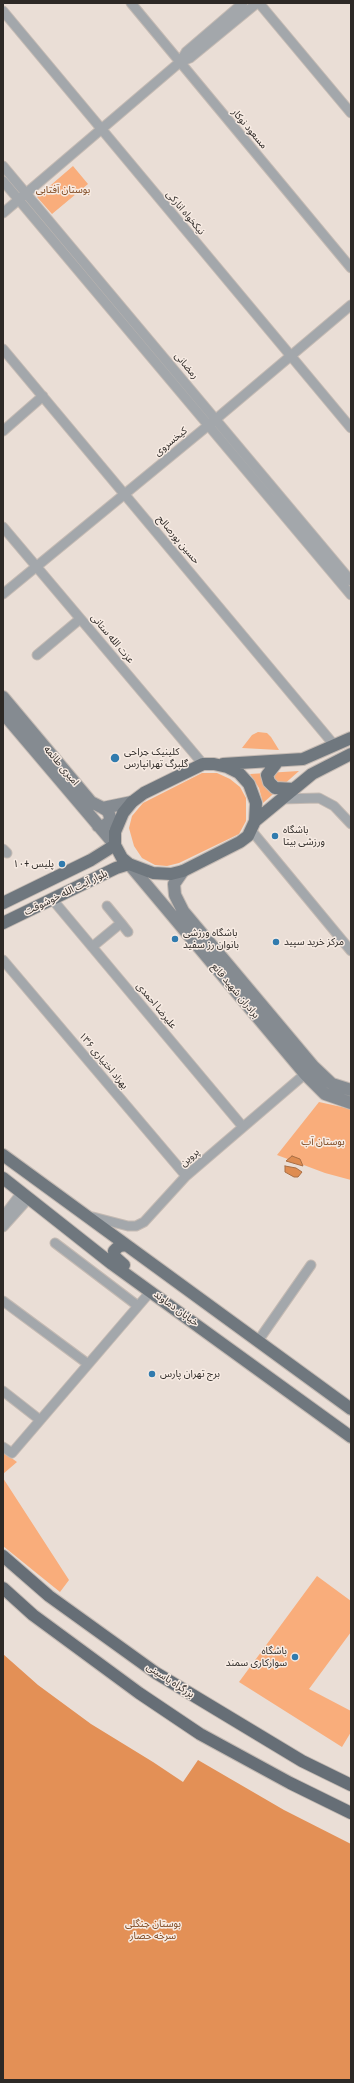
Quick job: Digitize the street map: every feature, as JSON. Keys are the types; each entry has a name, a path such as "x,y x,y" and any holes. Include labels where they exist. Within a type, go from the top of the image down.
{"highway":[{"name":"بزرگراه یاسینی","path":"3,1556 49,1596 156,1673 302,1761 351,1785"},
{"path":"3,1588 33,1615 132,1689 200,1734 290,1783 351,1813"}],"main road":[{"name":"امیری طائمه","path":"3,697 91,802 103,808"},
{"name":"امیری طائمه","path":"3,713 115,846"},
{"path":"351,738 303,759 220,765 203,764 144,793 132,802 119,821 115,832 115,846 122,858 129,864 153,874 184,871 240,842 253,825 281,799 312,774 351,754"},
{"path":"278,761 267,775 269,782 275,788 294,789"},
{"path":"220,765 234,769 249,784 256,803 253,825"},
{"path":"103,808 132,802"},
{"path":"98,826 104,826 111,820 108,811 103,808"},
{"name":"بلوار آیت الله خوشوقت","path":"3,903 91,860 115,846"},
{"name":"بلوار آیت الله خوشوقت","path":"3,923 116,868 129,864"},
{"name":"برادران شهید قانع","path":"129,864 305,1074 325,1094 351,1103"},
{"name":"برادران شهید قانع","path":"184,871 174,884 175,895 183,911 313,1066 332,1084 351,1090"},
{"path":"3,1155 351,1409"},
{"name":"خیابان دماوند","path":"3,1178 112,1264 156,1294 351,1437"},
{"path":"126,1245 116,1248 114,1251 115,1257 145,1281 156,1294"}],"street":[{"name":"مسعود نوکار","path":"131,3 351,268"},
{"path":"3,213 180,62 186,52 243,3"},
{"path":"180,62 190,58 258,3 351,113"},
{"name":"نیکخواه انارکی","path":"3,11 351,428"},
{"name":"رمضانی","path":"3,166 216,419 351,594"},
{"name":"رمضانی","path":"3,182 208,426 278,500 351,581"},
{"name":"کیخسروی","path":"3,594 124,493 208,426 290,355 351,305"},
{"name":"حسین پورصالح","path":"3,349 335,746"},
{"path":"3,430 43,396"},
{"name":"عزت الله ستانی","path":"3,527 203,764"},
{"path":"37,655 80,619"},
{"path":"281,799 319,798 334,806 351,824"},
{"path":"253,825 351,951"},
{"name":"علیرضا احمدی","path":"52,899 243,1127"},
{"path":"107,906 128,932"},
{"path":"92,947 121,923"},
{"name":"بهزاد اختیاری ۱۳۶","path":"3,960 186,1176"},
{"name":"پروین","path":"82,1213 115,1224 136,1226 144,1222 186,1176 305,1074"},
{"path":"3,1217 26,1195"},
{"path":"3,1227 26,1195"},
{"path":"54,1243 138,1306"},
{"path":"258,1341 311,1265"},
{"path":"3,1447 12,1454 138,1306 156,1294"},
{"path":"3,1301 88,1364"},
{"path":"3,1391 40,1420"}],"green space":[{"name":"بوستان آفتابی","path":"73,166 88,184 52,214 37,197"},
{"path":"258,732 267,733 279,750 242,748 252,735"},
{"path":"299,771 263,803 259,788 250,774"},
{"path":"202,773 217,773 230,779 240,787 246,798 246,821 239,834 179,863 167,866 155,865 142,858 134,846 129,828 132,816 143,803"},
{"name":"بوستان آب","path":"319,1102 351,1109 351,1180 325,1173 277,1155"},
{"path":"3,1452 17,1462 3,1474"},
{"path":"3,1478 69,1580 60,1592 3,1546"},
{"name":"باشگاه سوارکاری سمند","path":"317,1576 351,1601 351,1632 309,1689 351,1711 351,1732 342,1747 239,1682"},
{"name":"بوستان جنگلی سرخه حصار","path":"3,1654 38,1685 91,1724 183,1782 198,1760 284,1810 351,1844 351,2080 3,2080"}],"shaded area":[{"path":"292,1156 300,1159 303,1166 286,1161"},
{"path":"285,1166 296,1168 302,1172 298,1177 294,1177 285,1172"}],"place":[{"name":"کلینیک جراحی گلبرگ تهرانپارس","path":"115,758"},
{"name":"باشگاه ورزشی بیتا","path":"275,836"},
{"name":"پلیس +١٠","path":"62,864"},
{"name":"باشگاه ورزشی بانوان رز سفید","path":"175,939"},
{"name":"مرکز خرید سپید","path":"276,942"},
{"name":"برج تهران پارس","path":"152,1374"},
{"name":"باشگاه سوارکاری سمند","path":"295,1657"}]}
